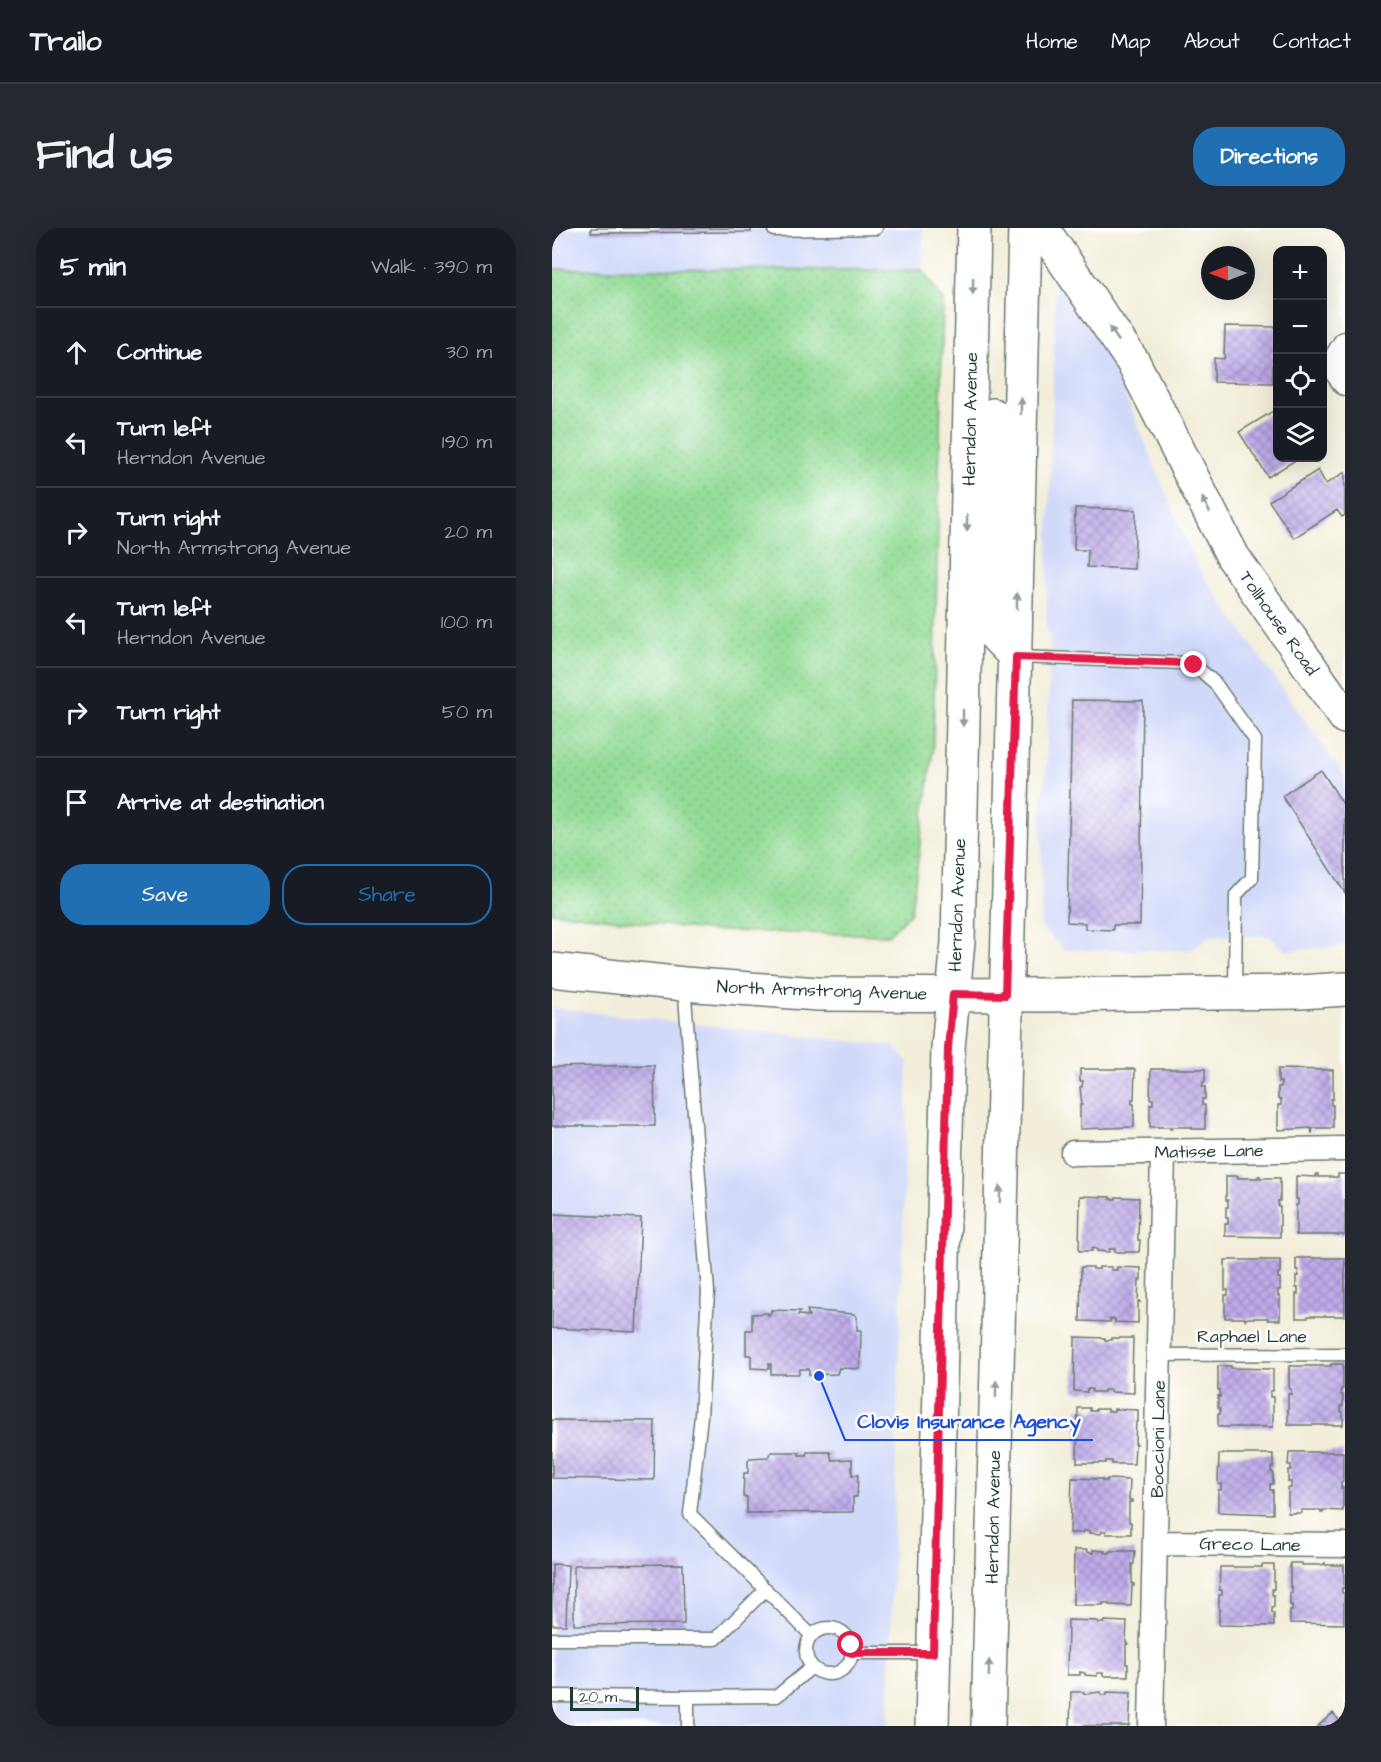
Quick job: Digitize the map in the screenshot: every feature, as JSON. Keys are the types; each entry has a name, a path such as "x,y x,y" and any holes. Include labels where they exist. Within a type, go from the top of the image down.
{"main road":[{"name":"Herndon Avenue","path":"932,1726 948,1048 957,942 974,228"},
{"path":"996,228 989,629 1016,657"},
{"name":"Herndon Avenue","path":"988,1726 1025,228"},
{"name":"Tollhouse Road","path":"1042,228 1132,362 1233,557 1345,717"},
{"name":"North Armstrong Avenue","path":"552,970 684,984 818,994 1235,993 1345,989"}],"street":[{"path":"1338,374 1345,344"},
{"name":"Matisse Lane","path":"1073,1153 1345,1149"},
{"name":"Boccioni Lane","path":"1151,1726 1163,1152"},
{"name":"Greco Lane","path":"1156,1542 1345,1545"}],"lane":[{"path":"774,230 876,228"},
{"path":"1016,657 1194,665 1221,690 1255,740 1252,878 1236,895 1235,993"},
{"path":"684,984 708,1292 701,1416 690,1514 812,1636"},
{"name":"Raphael Lane","path":"1160,1355 1345,1354"},
{"path":"552,1639 716,1639 766,1589"},
{"path":"821,1629 836,1629 848,1638 852,1653 846,1666 833,1674 818,1672 812,1667 806,1653 806,1646 812,1636 821,1629"},
{"path":"852,1653 933,1653"},
{"path":"552,1696 777,1696 812,1667"},
{"path":"688,1697 688,1726"}],"shaded area":[{"path":"552,228 923,228 922,270 552,269"},
{"path":"1056,277 1111,361 1197,567 1345,778 1345,946 1285,951 1270,936 1208,936 1192,950 1064,950 1041,927 1042,799 1046,774 1050,636 1046,629"},
{"path":"552,1008 893,1046 908,1062 888,1726 552,1726"}],"green space":[{"path":"552,269 922,270 943,300 933,749 911,912 888,935 714,931 552,912"}],"building":[{"path":"591,228 751,228 751,232 591,233"},
{"path":"1225,326 1273,327 1273,383 1214,382 1214,358 1224,359"},
{"path":"1273,411 1273,462 1292,462 1268,477 1239,432"},
{"path":"1318,470 1326,484 1345,472 1345,515 1342,517 1337,510 1294,538 1269,501"},
{"path":"1075,508 1136,510 1134,569 1087,567 1088,550 1074,550"},
{"path":"1072,700 1143,701 1140,925 1113,925 1113,930 1085,929 1085,923 1067,922"},
{"path":"1321,770 1345,807 1345,893 1282,796"},
{"path":"654,1065 655,1126 552,1126 552,1067"},
{"path":"1080,1069 1135,1069 1134,1099 1132,1099 1134,1127 1080,1129 1080,1105 1082,1105 1080,1087 1083,1081 1080,1081"},
{"path":"1151,1069 1205,1069 1205,1082 1202,1087 1205,1087 1205,1099 1202,1099 1202,1105 1205,1105 1205,1129 1150,1127 1150,1104 1153,1104 1153,1099 1150,1099"},
{"path":"1278,1069 1333,1070 1331,1105 1333,1105 1333,1128 1313,1128 1312,1134 1311,1128 1278,1130 1278,1105 1281,1105 1281,1099 1278,1099 1278,1087 1281,1087 1281,1082 1278,1082"},
{"path":"1316,1174 1318,1177 1338,1177 1338,1174 1345,1174 1345,1235 1296,1235 1298,1199 1296,1199 1296,1176 1316,1177"},
{"path":"1226,1176 1280,1178 1278,1207 1280,1207 1280,1237 1225,1236 1225,1224 1228,1224"},
{"path":"1080,1196 1110,1197 1110,1199 1139,1198 1139,1252 1115,1252 1115,1249 1109,1249 1109,1252 1097,1251 1092,1248 1092,1251 1079,1251"},
{"path":"552,1214 641,1218 636,1332 552,1328"},
{"path":"1296,1258 1345,1258 1345,1316 1296,1318 1298,1270 1296,1270"},
{"path":"1225,1260 1280,1260 1278,1296 1280,1296 1280,1320 1225,1318 1225,1295 1228,1295 1228,1290 1225,1290"},
{"path":"1081,1267 1099,1269 1099,1267 1111,1267 1111,1270 1117,1270 1117,1267 1141,1268 1138,1323 1115,1322 1115,1319 1110,1319 1110,1322 1080,1321"},
{"path":"771,1310 800,1311 798,1315 809,1316 807,1310 854,1314 857,1317 857,1330 861,1330 860,1369 839,1368 837,1374 809,1375 809,1369 800,1369 799,1374 771,1374 771,1364 769,1364 769,1369 751,1368 751,1355 746,1355 746,1330 752,1330 752,1314 768,1313 770,1315"},
{"path":"1075,1337 1105,1338 1105,1340 1133,1338 1134,1393 1110,1392 1110,1390 1092,1392 1092,1389 1087,1389 1087,1392 1074,1391"},
{"path":"1331,1364 1343,1364 1341,1412 1343,1412 1343,1425 1288,1425 1288,1394 1291,1394 1289,1366 1331,1366"},
{"path":"1218,1366 1273,1369 1273,1391 1270,1391 1270,1397 1273,1397 1273,1427 1218,1427 1220,1390 1218,1390"},
{"path":"1078,1408 1090,1408 1090,1411 1096,1411 1096,1409 1138,1410 1134,1464 1112,1464 1112,1461 1077,1463"},
{"path":"552,1420 655,1421 654,1480 552,1478"},
{"path":"771,1452 799,1452 799,1455 806,1455 807,1452 830,1452 832,1460 852,1459 852,1475 858,1475 857,1497 853,1497 853,1512 747,1513 747,1497 743,1497 744,1473 748,1473 748,1461 750,1458 768,1457"},
{"path":"1289,1452 1343,1452 1341,1488 1343,1488 1343,1511 1323,1510 1321,1513 1321,1510 1301,1510 1301,1513 1288,1513 1288,1488 1291,1488 1291,1482 1288,1482 1288,1470 1291,1470 1291,1465 1288,1465"},
{"path":"1219,1454 1273,1454 1271,1472 1273,1472 1273,1484 1270,1484 1270,1490 1273,1490 1273,1514 1218,1512 1218,1490 1221,1490 1221,1484 1218,1484"},
{"path":"1072,1478 1102,1479 1102,1481 1107,1481 1107,1479 1130,1480 1131,1534 1106,1534 1106,1531 1102,1531 1101,1534 1089,1533 1089,1531 1070,1533"},
{"path":"1074,1550 1087,1550 1093,1553 1093,1550 1105,1551 1104,1553 1135,1551 1134,1564 1132,1564 1132,1584 1134,1586 1132,1586 1131,1606 1109,1605 1109,1603 1073,1605"},
{"path":"1290,1563 1344,1565 1342,1593 1344,1593 1344,1624 1290,1623 1292,1587 1290,1587"},
{"path":"552,1564 568,1565 566,1625 552,1625"},
{"path":"683,1564 684,1624 574,1625 574,1565"},
{"path":"1262,1565 1274,1565 1272,1613 1274,1613 1274,1626 1219,1625 1219,1595 1222,1595 1222,1590 1219,1590 1220,1567 1262,1567"},
{"path":"1068,1620 1098,1621 1098,1623 1127,1622 1128,1676 1103,1676 1103,1673 1097,1673 1097,1676 1085,1675 1080,1672 1080,1675 1067,1675"},
{"path":"1071,1692 1084,1692 1084,1694 1101,1692 1101,1695 1107,1695 1107,1692 1131,1693 1129,1726 1070,1726"},
{"path":"1333,1713 1344,1726 1318,1726"}],"place":[{"name":"Clovis Insurance Agency","path":"819,1376"}],"route":[{"path":"851,1645 852,1653 933,1653 948,1048 953,994 1005,995 1016,657 1194,665"}]}
